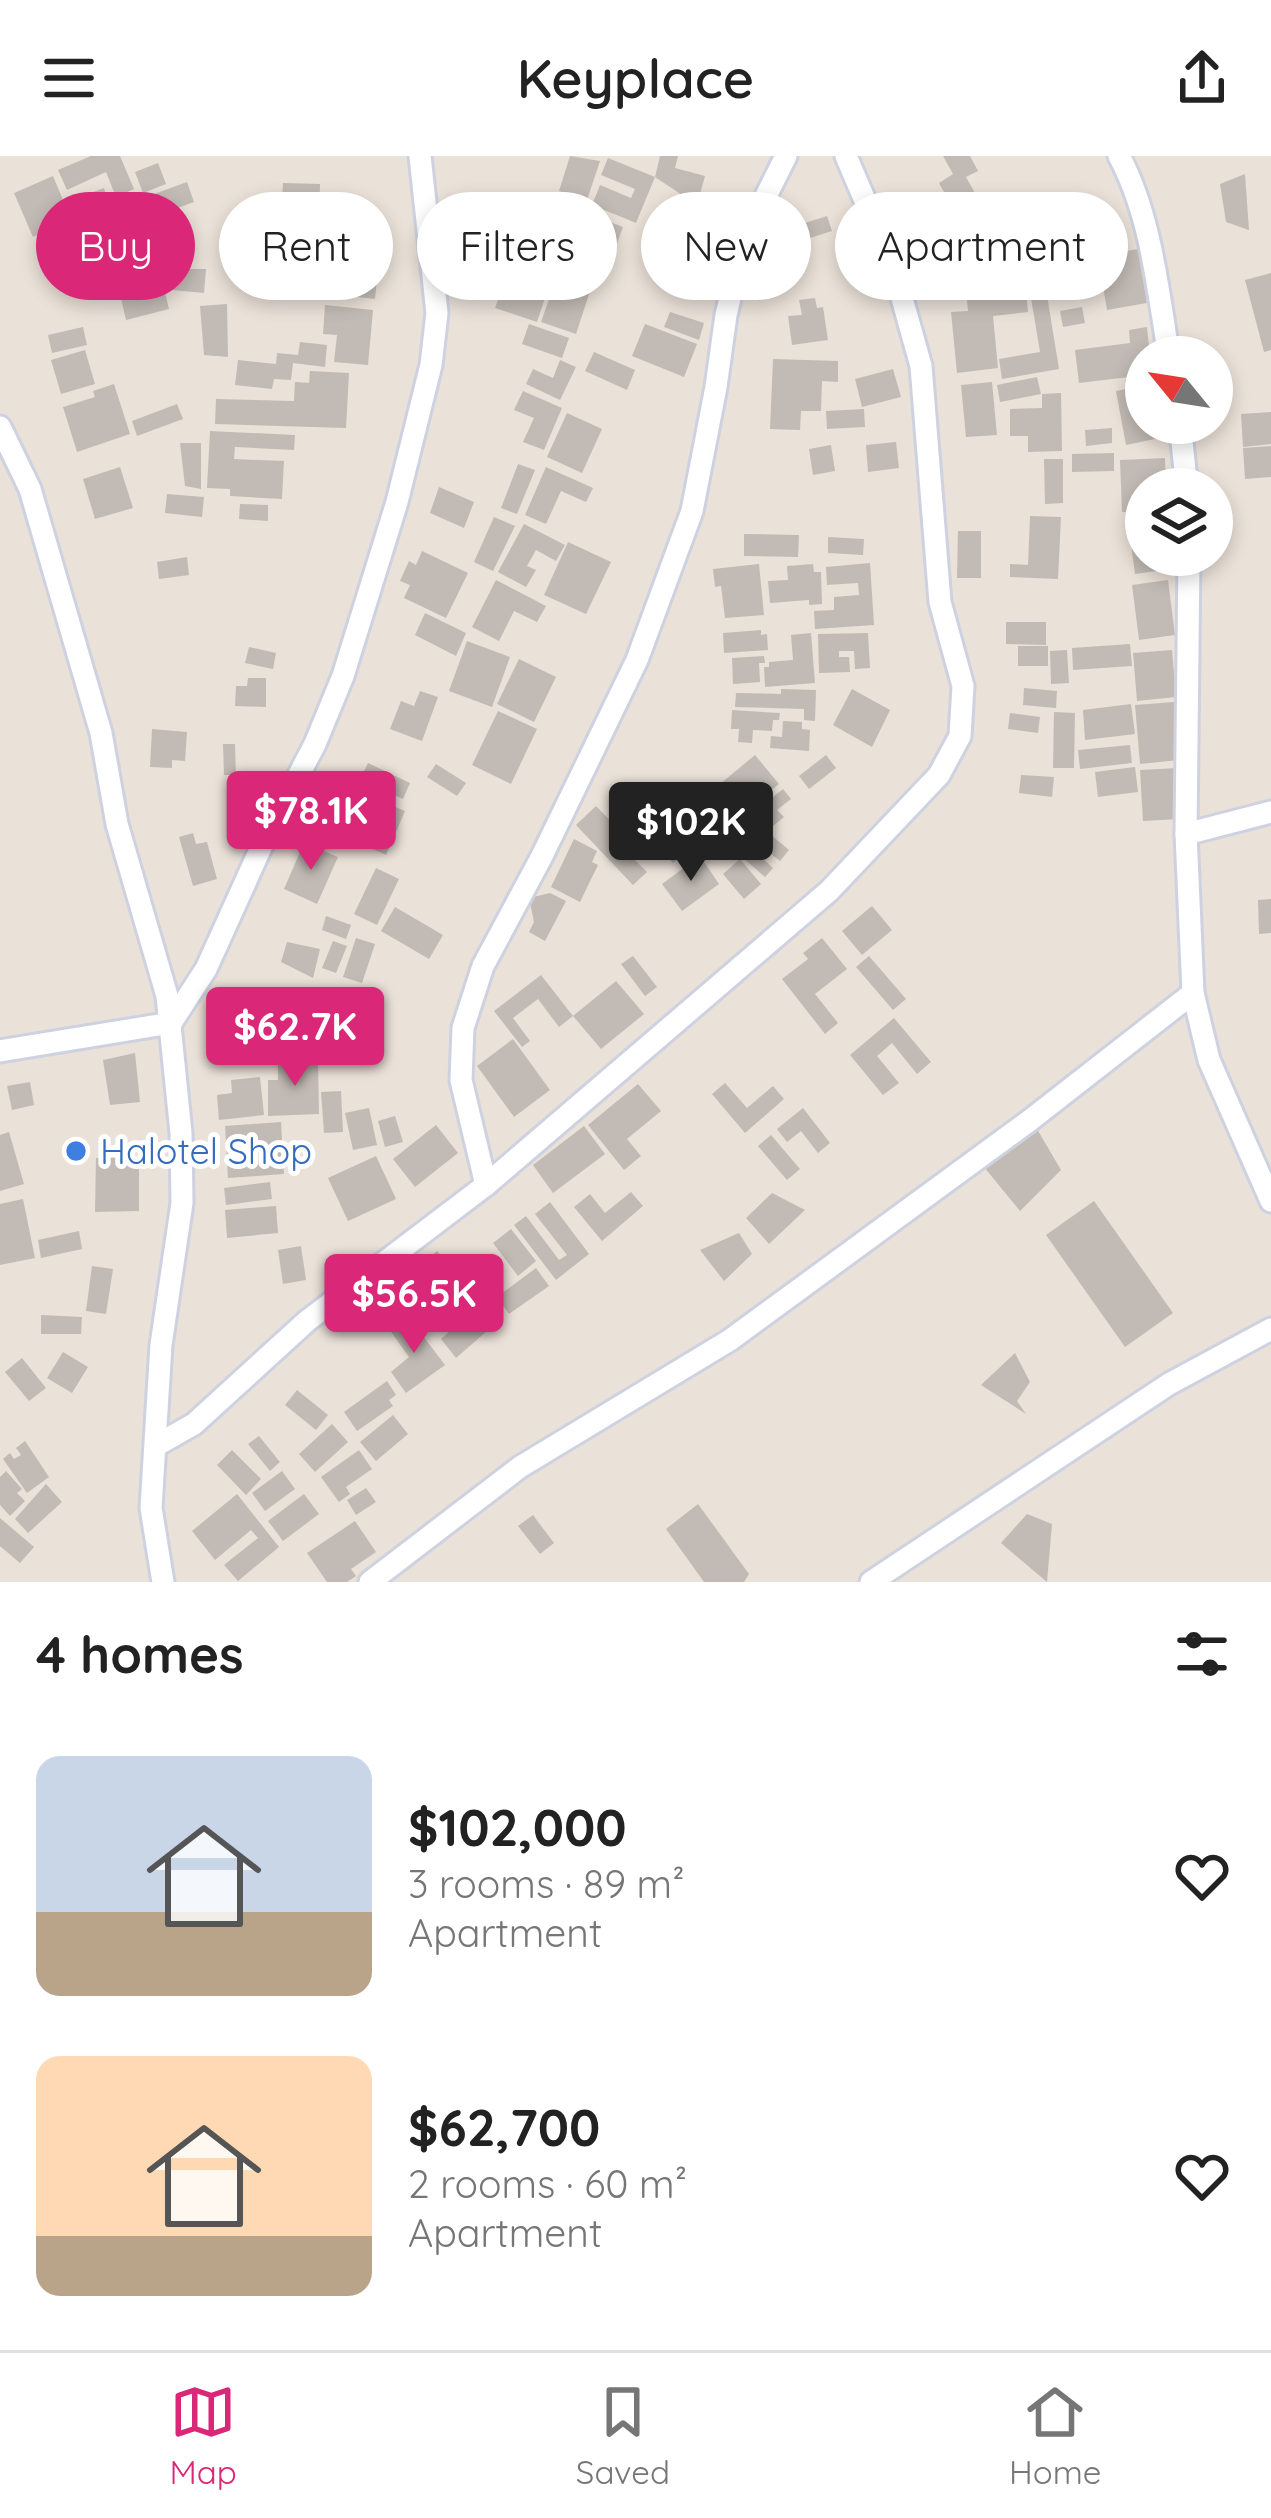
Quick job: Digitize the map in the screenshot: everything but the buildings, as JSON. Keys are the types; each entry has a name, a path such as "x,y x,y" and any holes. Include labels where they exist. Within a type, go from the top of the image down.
{"street":[{"path":"0,1051 171,1023 206,969 263,843 315,744 343,676 398,502 431,365 437,313 419,156"},
{"path":"486,1185 461,1080 463,1028 483,966 637,660 692,511 744,240 786,156"},
{"path":"157,1445 194,1424 307,1321 486,1185 829,891 939,775 960,736 963,686 940,602 921,366 892,266 846,156"},
{"path":"1119,156 1142,212 1165,336"},
{"path":"0,427 30,489 101,733 117,824 171,1023 182,1132 182,1203 161,1345 152,1508 163,1582"},
{"path":"1189,576 1186,834 1193,994 1209,1060 1271,1201"},
{"path":"1186,834 1271,812"},
{"path":"370,1582 520,1467 730,1340 1193,994"},
{"path":"871,1582 1169,1384 1271,1329"}],"place":[{"name":"Halotel Shop","path":"76,1151"}]}
